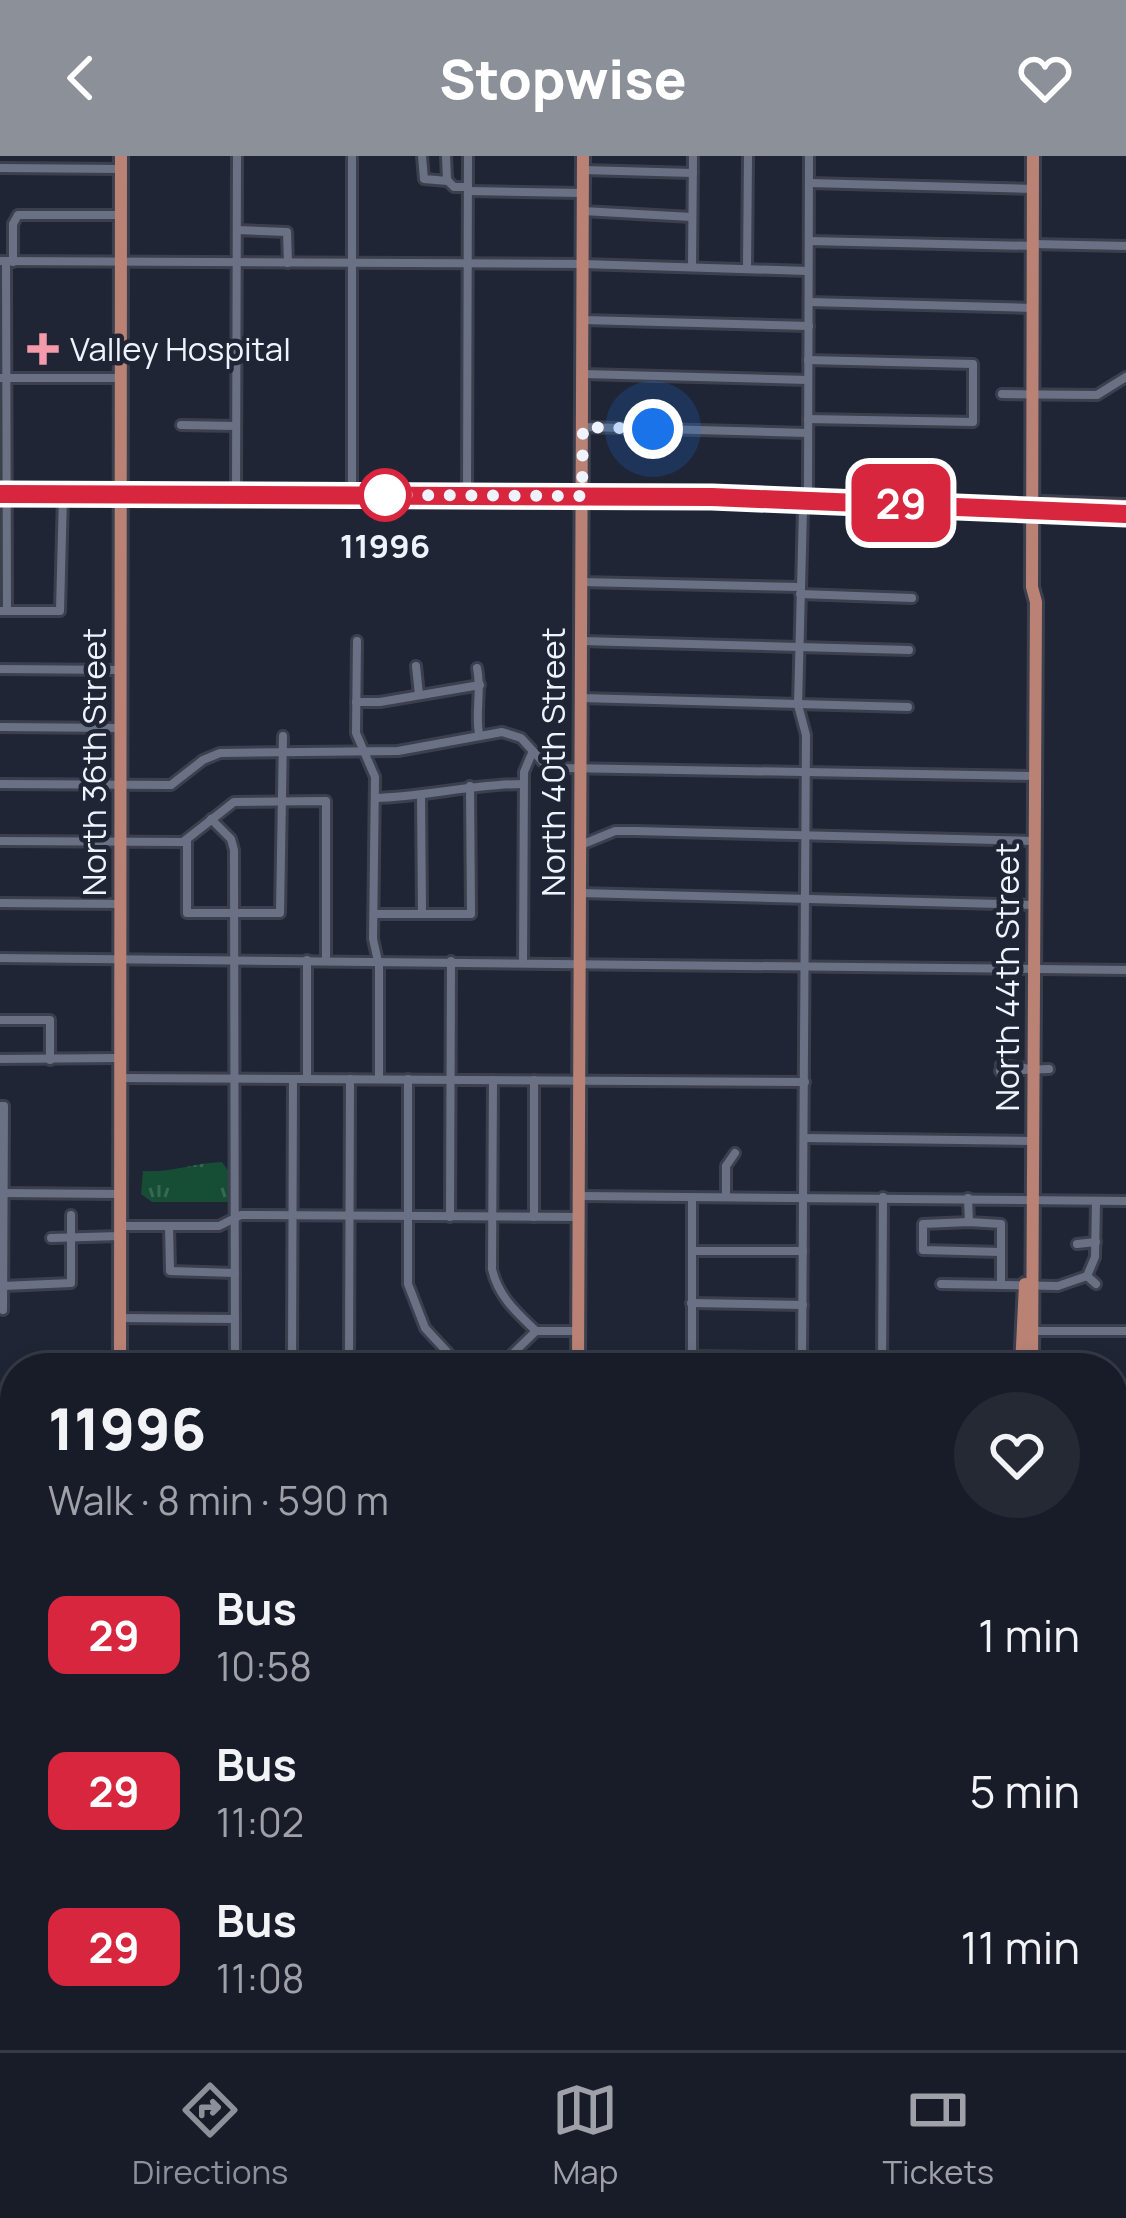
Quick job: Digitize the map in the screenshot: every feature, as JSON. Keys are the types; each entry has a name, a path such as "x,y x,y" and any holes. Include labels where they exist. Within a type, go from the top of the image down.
{"main road":[{"name":"North 44th Street","path":"1030,1353 1028,602 1032,587 1034,156"},
{"name":"North 36th Street","path":"120,1353 121,162"},
{"name":"North 40th Street","path":"578,1353 583,163"},
{"path":"3,494 582,496 935,504 954,509 1095,505 1126,510"},
{"path":"1032,507 1126,510"},
{"name":"North 44th Street","path":"1024,1353 1028,1331"}],"street":[{"path":"236,495 237,156"},
{"path":"352,156 352,495"},
{"path":"422,156 427,181"},
{"path":"446,156 450,183"},
{"path":"467,496 468,156"},
{"path":"692,267 693,156"},
{"path":"747,268 748,156"},
{"path":"802,1353 806,726 798,705 798,646 808,433 809,156"},
{"path":"0,168 121,162"},
{"path":"583,163 693,173"},
{"path":"412,182 583,193"},
{"path":"809,183 1034,188"},
{"path":"583,212 692,217"},
{"path":"63,494 60,610 3,611 3,328 6,262 15,217 121,215"},
{"path":"237,230 287,232 288,263"},
{"path":"809,241 1126,246"},
{"path":"6,262 809,271"},
{"path":"808,302 1034,308"},
{"path":"583,320 808,326"},
{"path":"808,360 973,364 973,422 808,419"},
{"path":"583,374 808,380"},
{"path":"3,378 121,378"},
{"path":"1002,394 1100,398 1126,380"},
{"path":"181,425 236,426"},
{"path":"583,427 808,433"},
{"path":"580,582 912,598"},
{"path":"357,641 357,740 374,772 379,1079"},
{"path":"580,641 909,650"},
{"path":"416,666 419,694"},
{"path":"477,668 478,734"},
{"path":"0,669 121,670"},
{"path":"356,702 479,685"},
{"path":"581,698 908,707"},
{"path":"0,728 121,728"},
{"path":"0,784 172,785 203,760 220,753 398,752 502,732 523,734 532,753 556,767 1030,776"},
{"path":"283,736 280,800 280,914 187,913 188,842 211,819 234,802 280,800 326,801 326,960"},
{"path":"523,962 524,767 532,753"},
{"path":"375,798 524,784"},
{"path":"374,914 471,914 470,786"},
{"path":"421,795 422,914"},
{"path":"211,819 233,844 235,1353"},
{"path":"580,845 622,831 1030,841"},
{"path":"0,842 188,842"},
{"path":"580,893 1030,904"},
{"path":"0,903 121,904"},
{"path":"0,958 1126,970"},
{"path":"307,960 307,1078"},
{"path":"450,1216 451,961"},
{"path":"0,1020 50,1021 50,1060"},
{"path":"0,1059 120,1058"},
{"path":"1001,1068 1049,1069"},
{"path":"120,1078 805,1082"},
{"path":"292,1353 293,1078"},
{"path":"349,1353 350,1078"},
{"path":"408,1079 407,1279 425,1328 448,1353"},
{"path":"493,1080 494,1279 512,1309 536,1330 579,1331"},
{"path":"534,1080 534,1217"},
{"path":"2,1106 4,1310"},
{"path":"804,1138 1029,1141"},
{"path":"727,1197 726,1166 735,1153"},
{"path":"2,1193 120,1194"},
{"path":"580,1196 883,1197 968,1204 1126,1201"},
{"path":"692,1196 692,1353"},
{"path":"883,1197 883,1353"},
{"path":"941,1284 1068,1286 1087,1276 1094,1263 1096,1201"},
{"path":"968,1204 969,1222"},
{"path":"2,1286 71,1282 71,1215"},
{"path":"51,1238 219,1226 235,1216 580,1217"},
{"path":"1001,1252 923,1250 923,1224 1001,1225 1001,1252 1001,1285"},
{"path":"169,1226 170,1271 235,1273"},
{"path":"1077,1244 1096,1243"},
{"path":"692,1251 803,1251"},
{"path":"1087,1276 1096,1284"},
{"path":"691,1303 803,1305"},
{"path":"120,1318 235,1318"},
{"path":"513,1353 536,1330"},
{"path":"1028,1331 1126,1331"}],"green space":[{"path":"222,1162 229,1172 229,1202 152,1202 141,1194 143,1171"}],"bus line":[{"name":"29","path":"0,494 712,497 1126,514"}],"place":[{"name":"Valley Hospital","path":"43,349"},
{"name":"11996","path":"385,495"}],"route":[{"path":"385,495 582,496 583,427 653,429"}]}
